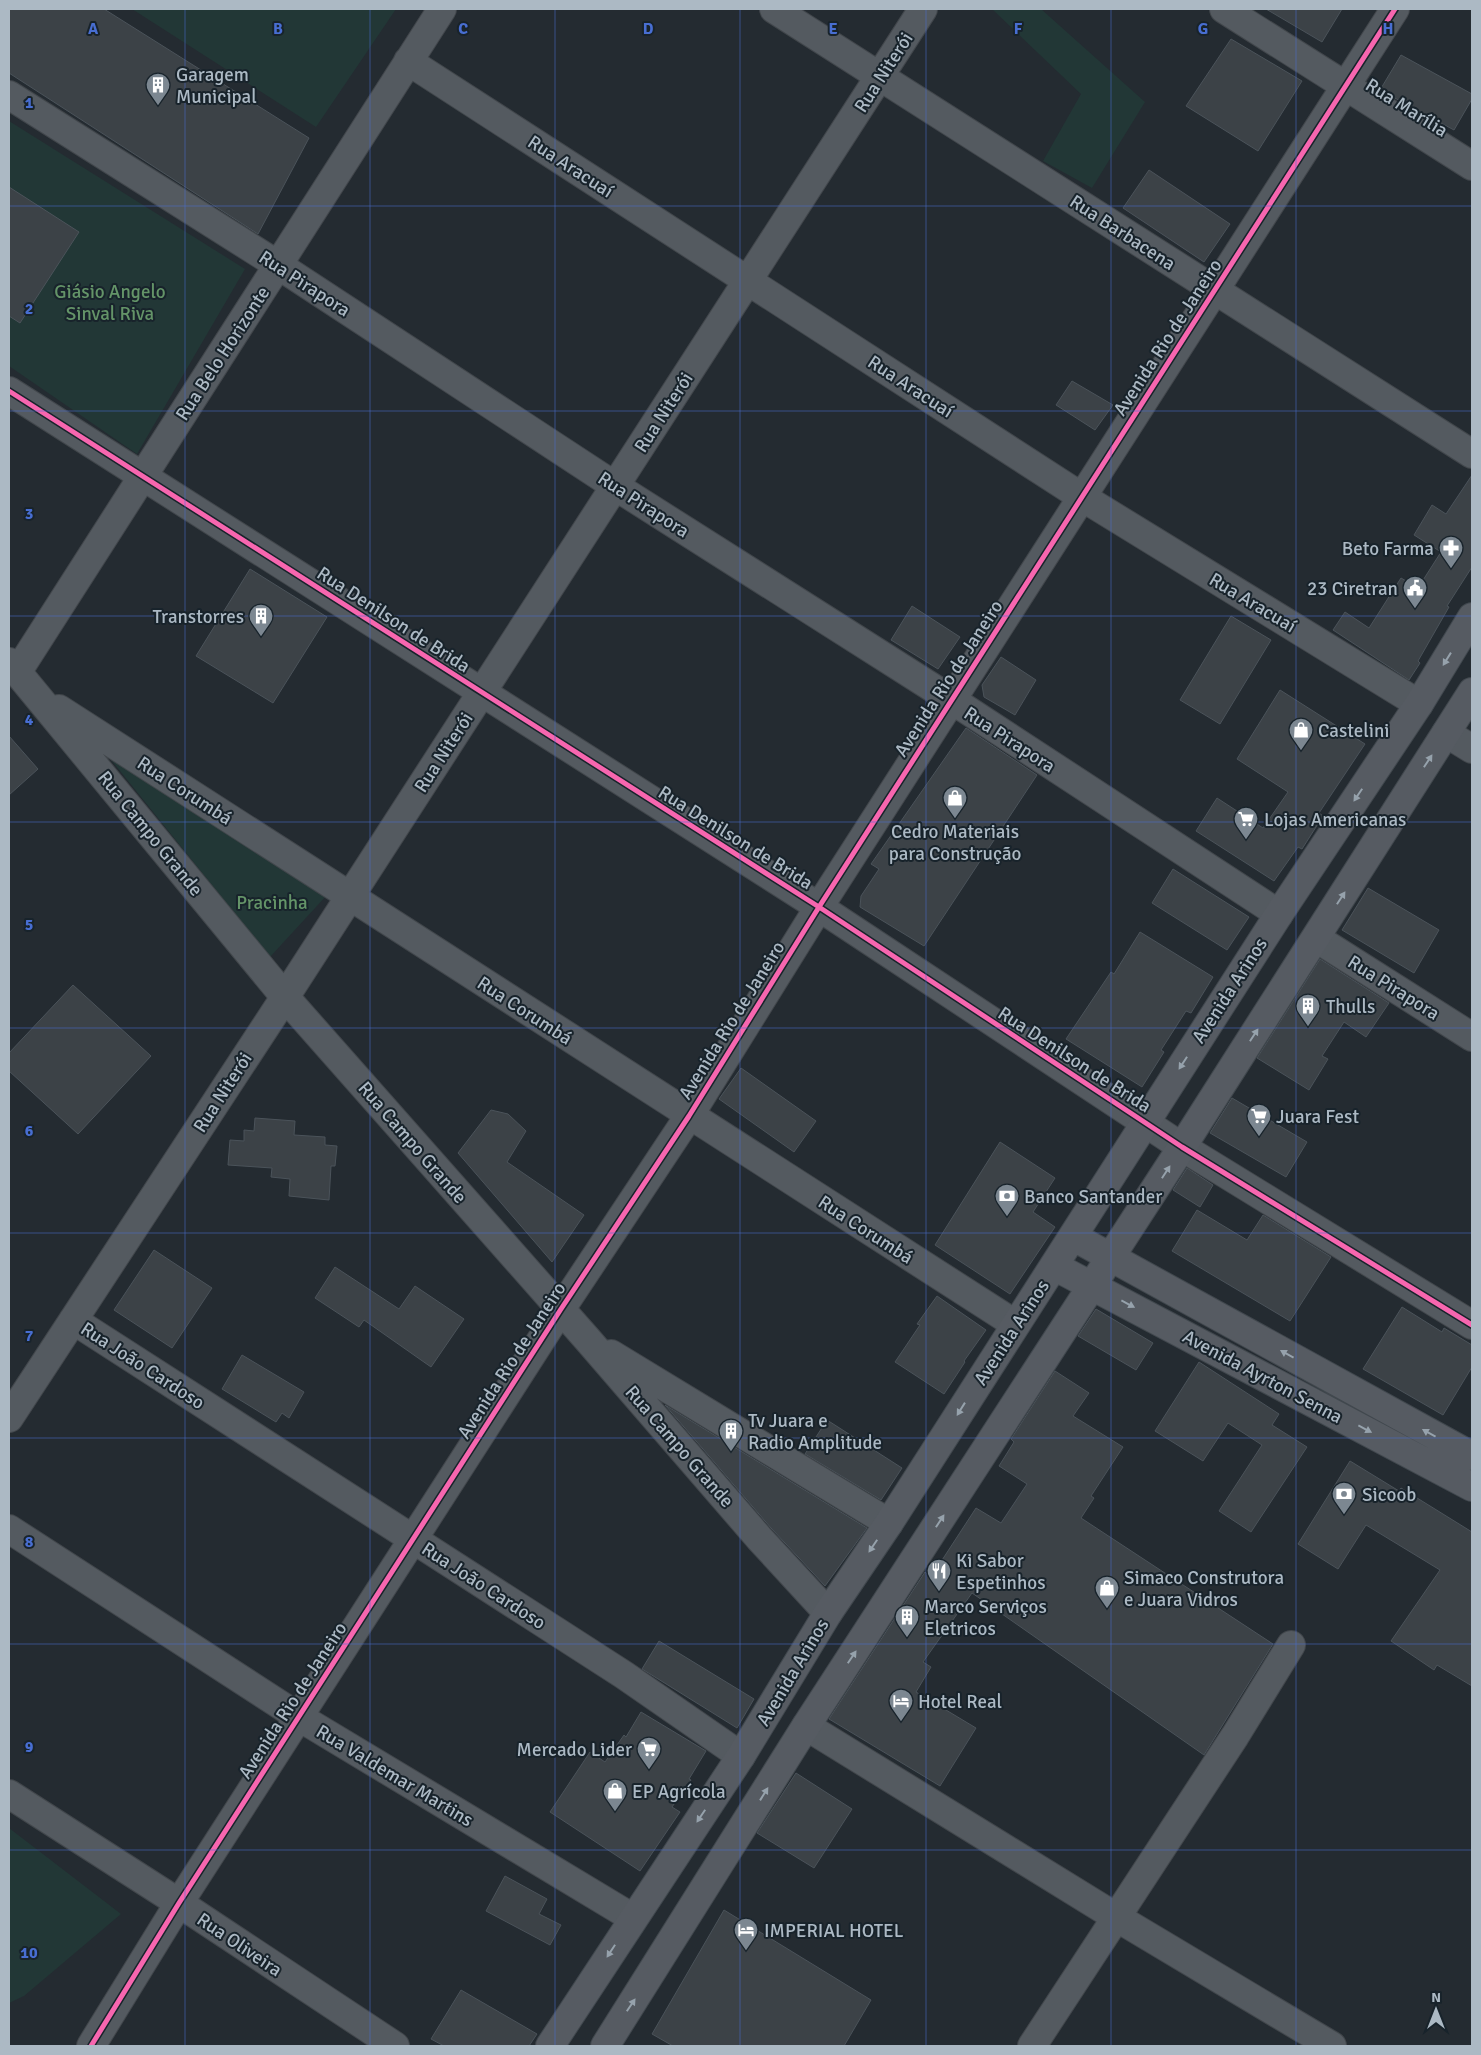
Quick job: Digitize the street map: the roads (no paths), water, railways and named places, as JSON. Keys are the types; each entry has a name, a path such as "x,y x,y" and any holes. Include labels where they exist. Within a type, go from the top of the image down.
{"main road":[{"name":"Avenida Arinos","path":"550,2046 741,1756 828,1613 889,1523 1015,1324 1074,1237 1278,914 1419,704 1472,617"},
{"name":"Avenida Arinos","path":"604,2046 806,1726 1182,1147 1472,692"},
{"name":"Avenida Ayrton Senna","path":"1074,1237 1253,1335 1469,1448"},
{"name":"Avenida Ayrton Senna","path":"1054,1266 1472,1486"},
{"path":"1237,1362 1253,1335"}],"street":[{"name":"Rua Belo Horizonte","path":"13,667 143,476 442,9"},
{"name":"Rua Barbacena","path":"774,9 1472,454"},
{"name":"Rua Niterói","path":"9,1418 285,997 923,9"},
{"name":"Rua Marília","path":"1224,9 1472,166"},
{"name":"Avenida Rio de Janeiro","path":"91,2046 179,1903 561,1309 689,1116 819,907 1395,9"},
{"name":"Rua Aracuaí","path":"408,61 1082,497 1419,704"},
{"name":"Rua Pirapora","path":"9,95 278,265 615,486 952,700 1278,914"},
{"name":"Rua Denilson de Brida","path":"9,391 819,907 1182,1147 1472,1325"},
{"name":"Rua Campo Grande","path":"13,667 285,997 561,1309 759,1538 828,1613"},
{"name":"Rua Corumbá","path":"37,695 1015,1324"},
{"path":"1446,732 1472,749"},
{"name":"Rua Pirapora","path":"1316,938 1472,1037"},
{"name":"Rua João Cardoso","path":"73,1320 624,1674 741,1756"},
{"path":"588,1340 889,1523"},
{"path":"1448,1473 1469,1448"},
{"name":"Rua Valdemar Martins","path":"9,1529 299,1717 633,1918"},
{"path":"1032,2046 1235,1736 1291,1645"},
{"path":"806,1726 1116,1917 1332,2046"},
{"name":"Rua Oliveira","path":"9,1794 179,1903 395,2046"}],"place":[{"name":"Garagem Municipal","path":"158,106"},
{"name":"Beto Farma","path":"1451,569"},
{"name":"23 Ciretran","path":"1415,609"},
{"name":"Transtorres","path":"261,637"},
{"name":"Castelini","path":"1301,751"},
{"name":"Cedro Materiais para Construção","path":"955,819"},
{"name":"Lojas Americanas","path":"1246,840"},
{"name":"Thulls","path":"1308,1027"},
{"name":"Juara Fest","path":"1259,1137"},
{"name":"Banco Santander","path":"1007,1217"},
{"name":"Tv Juara e Radio Amplitude","path":"731,1452"},
{"name":"Sicoob","path":"1344,1515"},
{"name":"Ki Sabor Espetinhos","path":"939,1592"},
{"name":"Simaco Construtora e Juara Vidros","path":"1107,1609"},
{"name":"Marco Serviços Eletricos","path":"907,1638"},
{"name":"Hotel Real","path":"901,1722"},
{"name":"Mercado Lider","path":"649,1770"},
{"name":"EP Agrícola","path":"615,1812"},
{"name":"IMPERIAL HOTEL","path":"746,1951"}],"park label":[{"name":"Giásio Angelo Sinval Riva","path":"110,302"},
{"name":"Pracinha","path":"272,902"}]}
